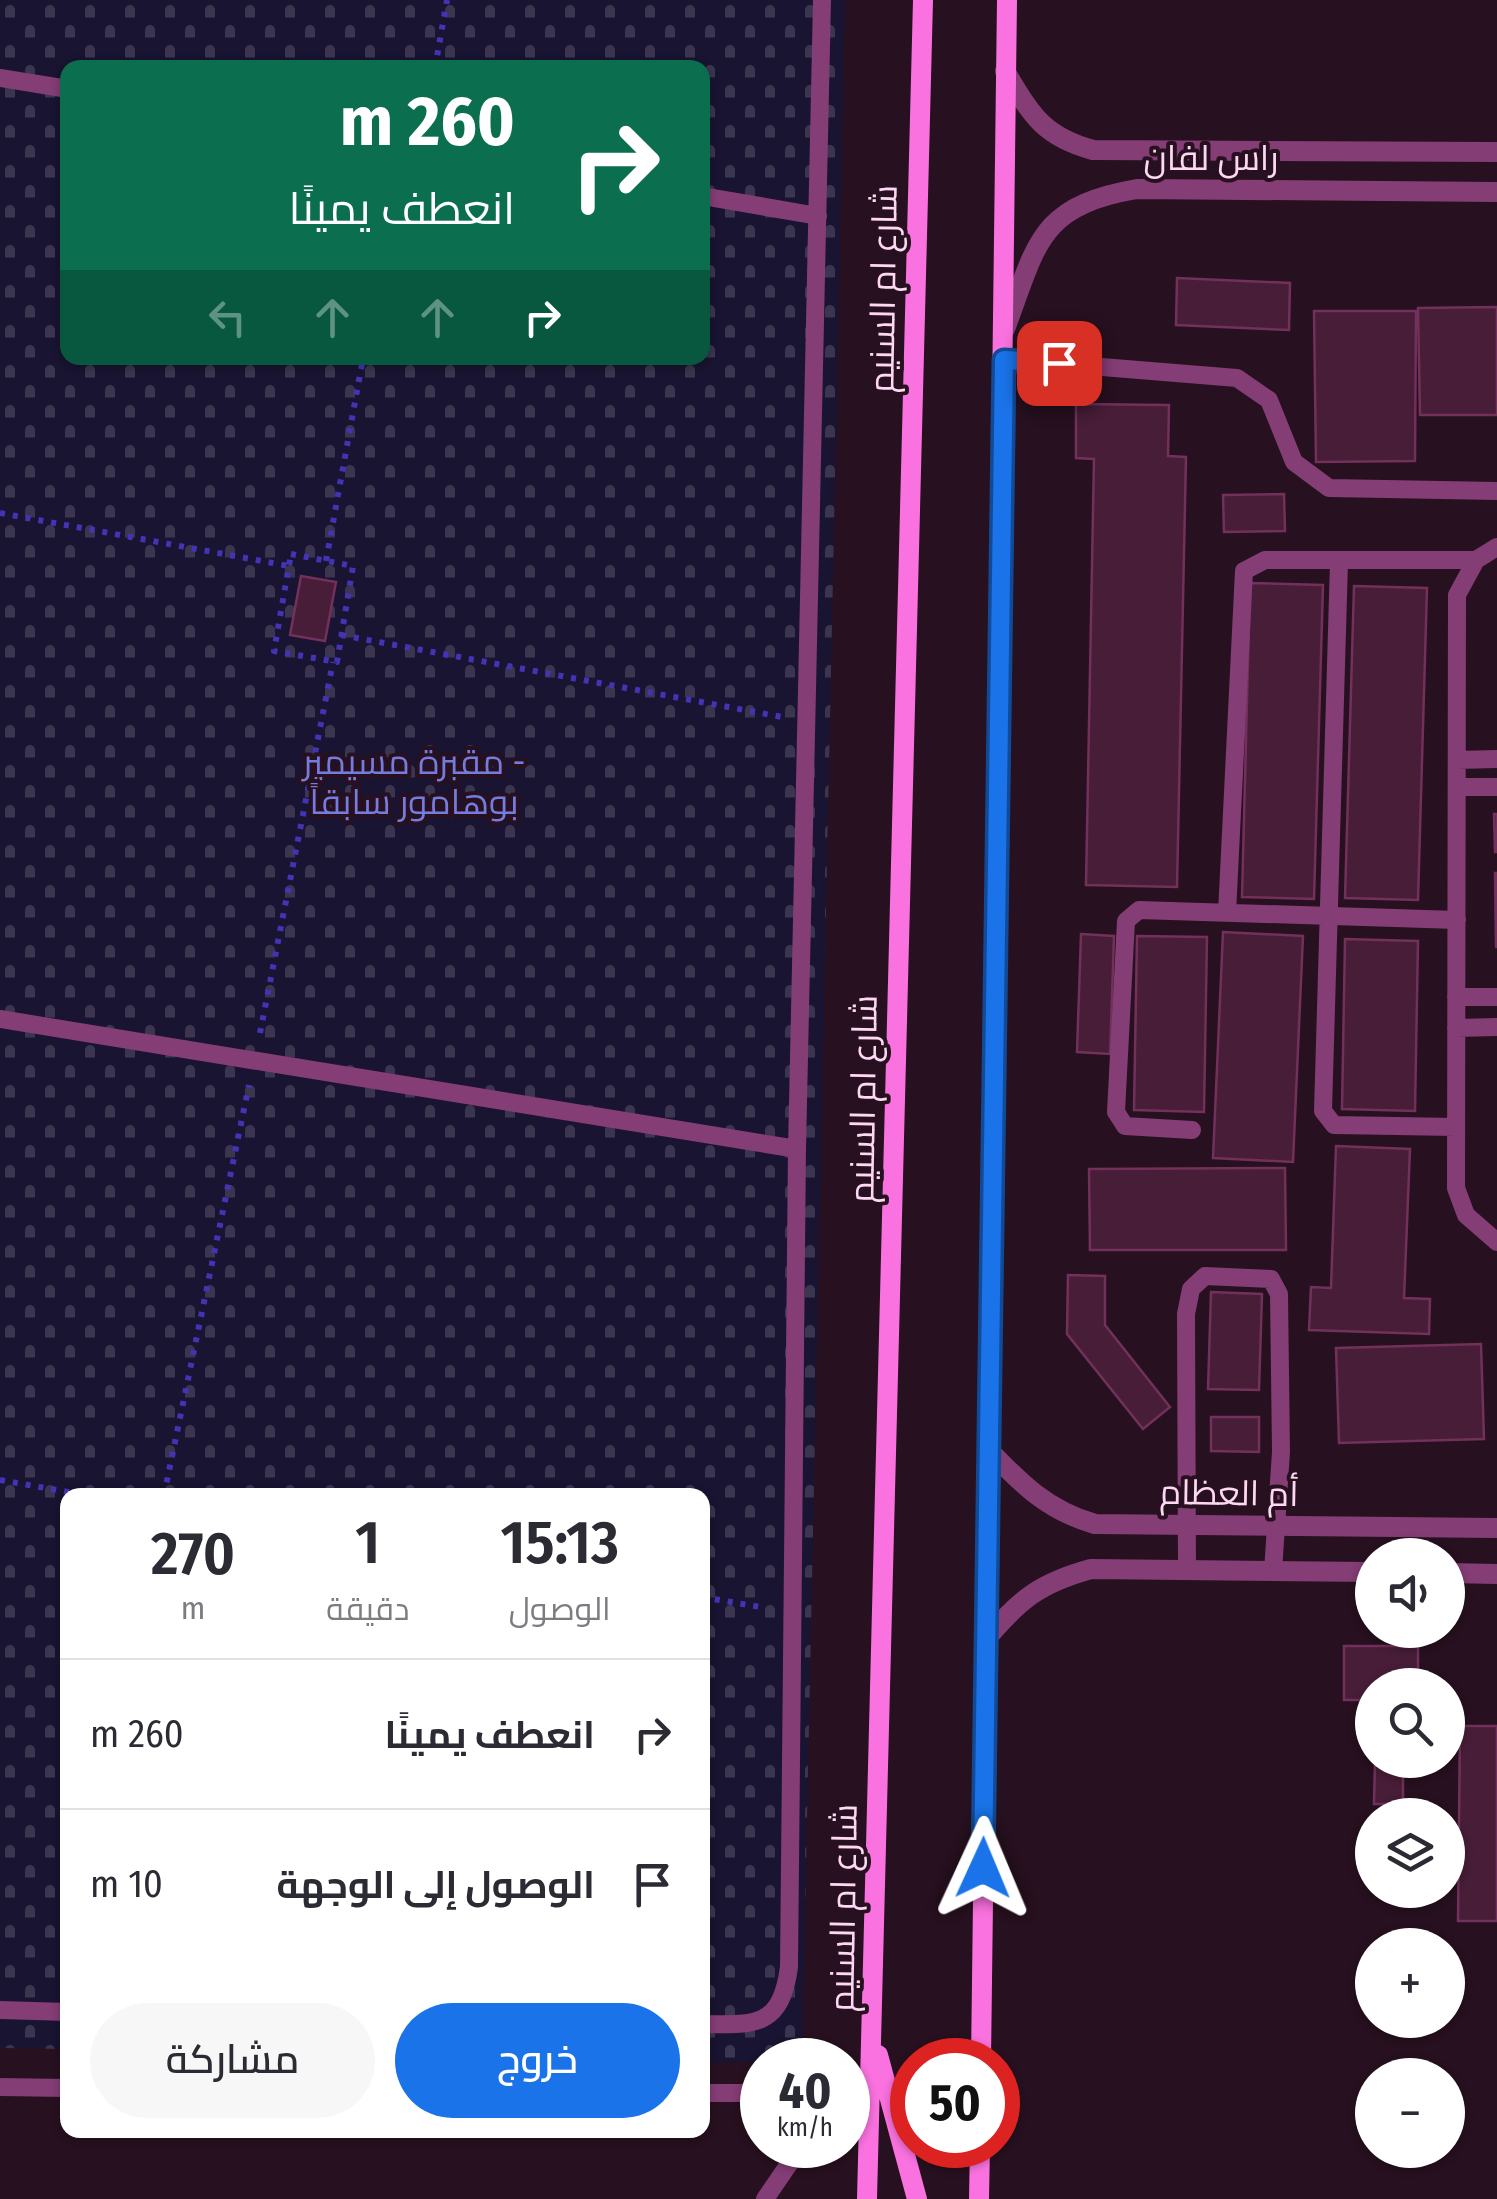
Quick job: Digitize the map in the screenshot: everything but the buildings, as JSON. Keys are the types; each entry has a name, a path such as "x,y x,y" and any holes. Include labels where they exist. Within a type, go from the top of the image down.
{"main road":[{"name":"شارع ام السنيم","path":"870,2094 923,0"},
{"path":"981,2038 1006,0"},
{"path":"872,2034 918,2199"},
{"name":"شارع ام السنيم","path":"867,2199 868,2168"},
{"path":"979,2199 980,2168"}],"street":[{"name":"راس لفان","path":"1005,70 1034,120 1069,143 1093,150 1497,152"},
{"name":"راس لفان","path":"1004,331 1043,237 1057,220 1092,197 1137,189 1497,192"},
{"name":"أم العظام","path":"987,1448 1022,1485 1064,1516 1096,1524 1497,1528"},
{"path":"986,1639 1018,1601 1059,1578 1091,1568 1355,1572"},
{"path":"1465,1573 1497,1574"}],"lane":[{"path":"710,2024 746,2024 770,2017 785,1996 797,1148 822,0"},
{"path":"0,78 60,89"},
{"path":"710,197 818,216"},
{"path":"1004,360 1237,378 1269,400 1294,462 1329,488 1350,492 1497,491"},
{"path":"1497,546 1476,560 1457,595 1456,920 1456,1188 1466,1214 1497,1242"},
{"path":"1227,913 1241,580 1248,566 1265,560 1476,560"},
{"path":"1339,562 1324,1117 1334,1125 1456,1128"},
{"path":"1457,760 1497,759"},
{"path":"1457,788 1497,787"},
{"path":"1192,1130 1124,1126 1116,1112 1126,921 1139,910 1456,920"},
{"path":"1456,997 1497,997"},
{"path":"0,1019 797,1148"},
{"path":"1456,1028 1497,1028"},
{"path":"1187,1570 1186,1314 1191,1289 1204,1276 1250,1275 1271,1279 1279,1294 1281,1452 1272,1570"},
{"path":"0,2010 60,2012"},
{"path":"0,2088 60,2088"},
{"path":"710,2093 740,2093"},
{"path":"766,2199 787,2168"}],"path":[{"path":"436,60 447,0"},
{"path":"326,561 362,365"},
{"path":"0,513 289,566"},
{"path":"164,1488 354,566 291,554 274,651 333,662"},
{"path":"341,635 806,721"},
{"path":"0,1480 60,1491"},
{"path":"710,1599 792,1612"}],"green space":[{"name":"مقبرة مسيمير - بوهامور سابقاً","path":"0,0 845,0 802,2038 740,2038 740,2062 710,2063 710,1488 60,1488 60,2049 0,2048"}],"route":[{"path":"983,1868 1004,360 1059,363"}]}
